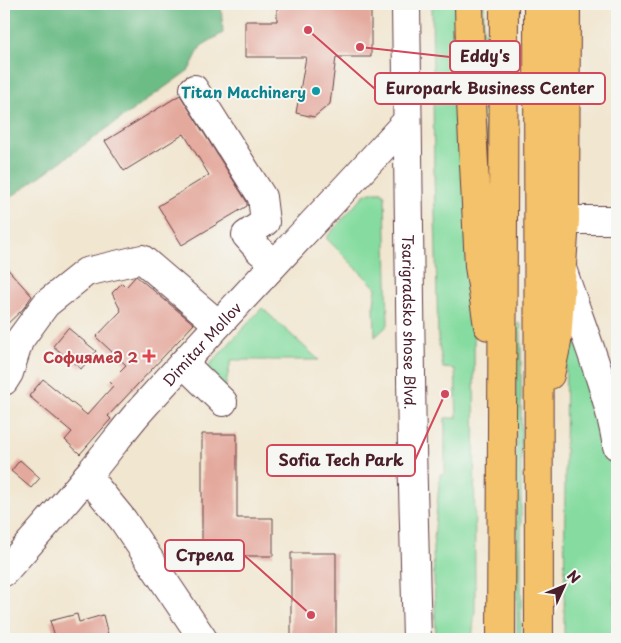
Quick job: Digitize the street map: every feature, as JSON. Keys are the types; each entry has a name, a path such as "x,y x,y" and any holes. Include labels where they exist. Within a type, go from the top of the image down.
{"highway":[{"path":"469,4 471,102 480,266 501,414"},
{"path":"501,639 504,4"},
{"path":"538,4 539,639"},
{"path":"538,433 557,342 565,220 566,4"},
{"path":"495,639 501,605"}],"street":[{"name":"Tsarigradsko shose Blvd.","path":"406,4 417,639"},
{"path":"194,89 262,197 265,222 246,235 260,251 275,263"},
{"name":"Dimitar Mollov","path":"4,572 183,363 407,121"},
{"path":"565,220 617,220"},
{"path":"4,381 9,373 19,341 46,304 86,272 142,259 218,324"},
{"path":"561,265 592,352 615,431 617,446"},
{"path":"183,363 223,402"},
{"path":"87,476 124,520 203,639"}],"green space":[{"path":"4,4 221,4 223,33 201,46 189,70 4,202"},
{"path":"432,4 459,4 468,233 474,328 475,610 472,639 436,639 433,549 440,474 445,474 445,418 457,418 455,369 443,368 438,338"},
{"path":"478,4 484,4 483,32 487,32 487,174"},
{"path":"371,192 382,192 385,196 388,325 375,337 374,305 376,288 326,238 364,195"},
{"path":"262,308 319,360 231,360 224,393 203,372"},
{"path":"568,310 607,431 612,461 615,639 564,639 566,325"},
{"path":"519,323 521,325 521,639 517,639 516,325"}],"building":[{"path":"277,4 371,4 371,57 336,57 330,104 314,117 296,113 306,57 245,57 245,21 277,21"},
{"path":"180,95 247,202 247,206 182,245 158,206 209,175 184,134 124,171 105,141"},
{"path":"4,265 32,296 23,309 4,327"},
{"path":"136,276 194,324 108,416 111,419 80,454 65,440 72,432 29,396 43,379 87,415 113,386 109,382 126,365 96,337 121,311 112,293 122,283 126,287"},
{"path":"68,328 96,351 81,369 53,346"},
{"path":"202,434 237,434 237,518 273,518 273,556 202,556"},
{"path":"20,460 40,478 31,488 11,471"},
{"path":"291,553 336,553 336,639 291,639"},
{"path":"77,614 79,622 103,615 109,639 56,639 50,621"}],"place":[{"name":"Europark Business Center","path":"308,30"},
{"name":"Eddy's","path":"360,47"},
{"name":"Titan Machinery","path":"316,91"},
{"name":"Софиямед 2","path":"149,356"},
{"name":"Sofia Tech Park","path":"445,394"},
{"name":"Стрела","path":"311,615"}]}
